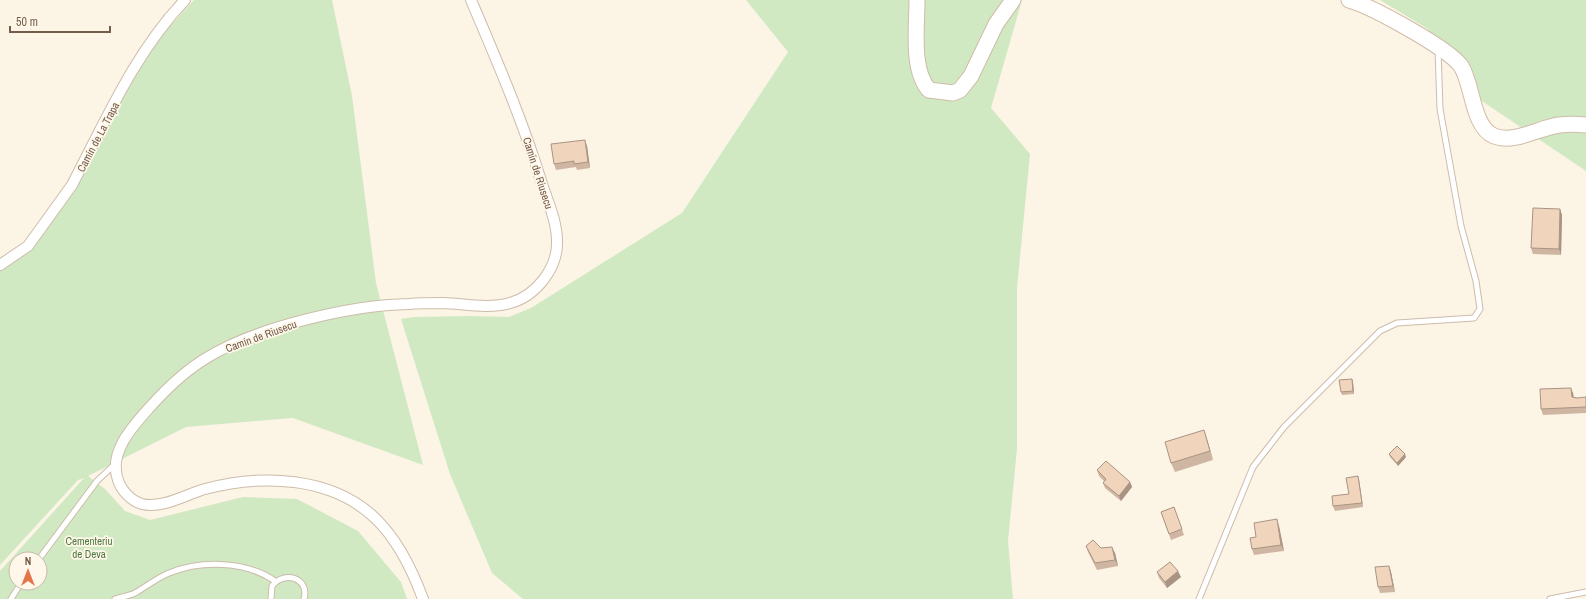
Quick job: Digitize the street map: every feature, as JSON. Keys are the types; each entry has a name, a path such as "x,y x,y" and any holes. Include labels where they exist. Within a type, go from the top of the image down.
{"street":[{"name":"Camín de La Trapa","path":"0,265 28,246 72,185 135,67 157,33 186,0"},
{"name":"Camín de Riusecu","path":"114,465 124,440 160,396 180,376 209,356 240,341 281,327 338,312 390,304 441,303 485,305 510,303 532,292 546,275 555,258 557,243 555,226 535,161 511,93 471,0"},
{"path":"917,0 919,72 924,84 929,90 953,93 960,90 971,76 996,24 1013,0"},
{"path":"1349,0 1384,15 1438,46 1460,65 1480,122 1486,131 1493,136 1505,138 1559,125 1586,125"},
{"path":"114,465 118,480 126,494 142,504 165,503 205,489 241,482 265,480 291,482 324,489 350,500 375,518 398,546 414,574 423,599"}],"lane":[{"path":"1199,599 1253,468 1284,427 1380,331 1397,324 1474,318 1480,309 1476,281 1461,226 1440,109 1438,46"},
{"path":"45,551 97,481 114,465"},
{"path":"116,599 134,594 170,573 209,565 230,566 260,572 275,581"},
{"path":"271,599 270,591 275,581 286,576 298,580 304,589 304,599"},
{"path":"1550,599 1586,592"}],"green space":[{"name":"Cementeriu de Deva","path":"194,0 332,0 352,96 376,283 423,465 293,418 186,427 88,476 105,489 125,511 150,520 243,497 297,499 358,531 401,582 407,599 0,599 0,571 8,562 8,591 48,591 48,551 18,551 84,478 78,480 13,551 8,551 8,556 0,565 0,264 30,248 64,201 154,44"},
{"path":"746,0 1022,0 991,108 1030,154 1017,288 1017,449 1008,541 1013,599 523,599 492,573 450,474 401,319 414,317 509,317 531,308 682,213 788,52"},
{"path":"1380,0 1586,0 1586,171 1473,95 1428,29"}],"building":[{"path":"585,140 588,162 574,164 574,161 554,164 551,144"},
{"path":"1533,208 1560,209 1559,249 1531,248"},
{"path":"1352,379 1353,391 1341,392 1339,380"},
{"path":"1571,388 1572,397 1586,397 1586,407 1541,409 1540,389"},
{"path":"1204,430 1210,451 1171,463 1165,442"},
{"path":"1397,446 1405,454 1397,463 1389,454"},
{"path":"1106,461 1130,482 1119,496 1103,483 1106,479 1097,470"},
{"path":"1358,476 1362,503 1333,506 1332,496 1349,494 1346,478"},
{"path":"1174,507 1182,529 1169,534 1161,512"},
{"path":"1277,519 1281,545 1252,549 1250,538 1256,537 1254,523"},
{"path":"1093,540 1101,548 1112,547 1115,560 1095,563 1086,546"},
{"path":"1170,562 1178,571 1165,582 1157,572"},
{"path":"1389,566 1393,586 1378,587 1375,567"}]}
